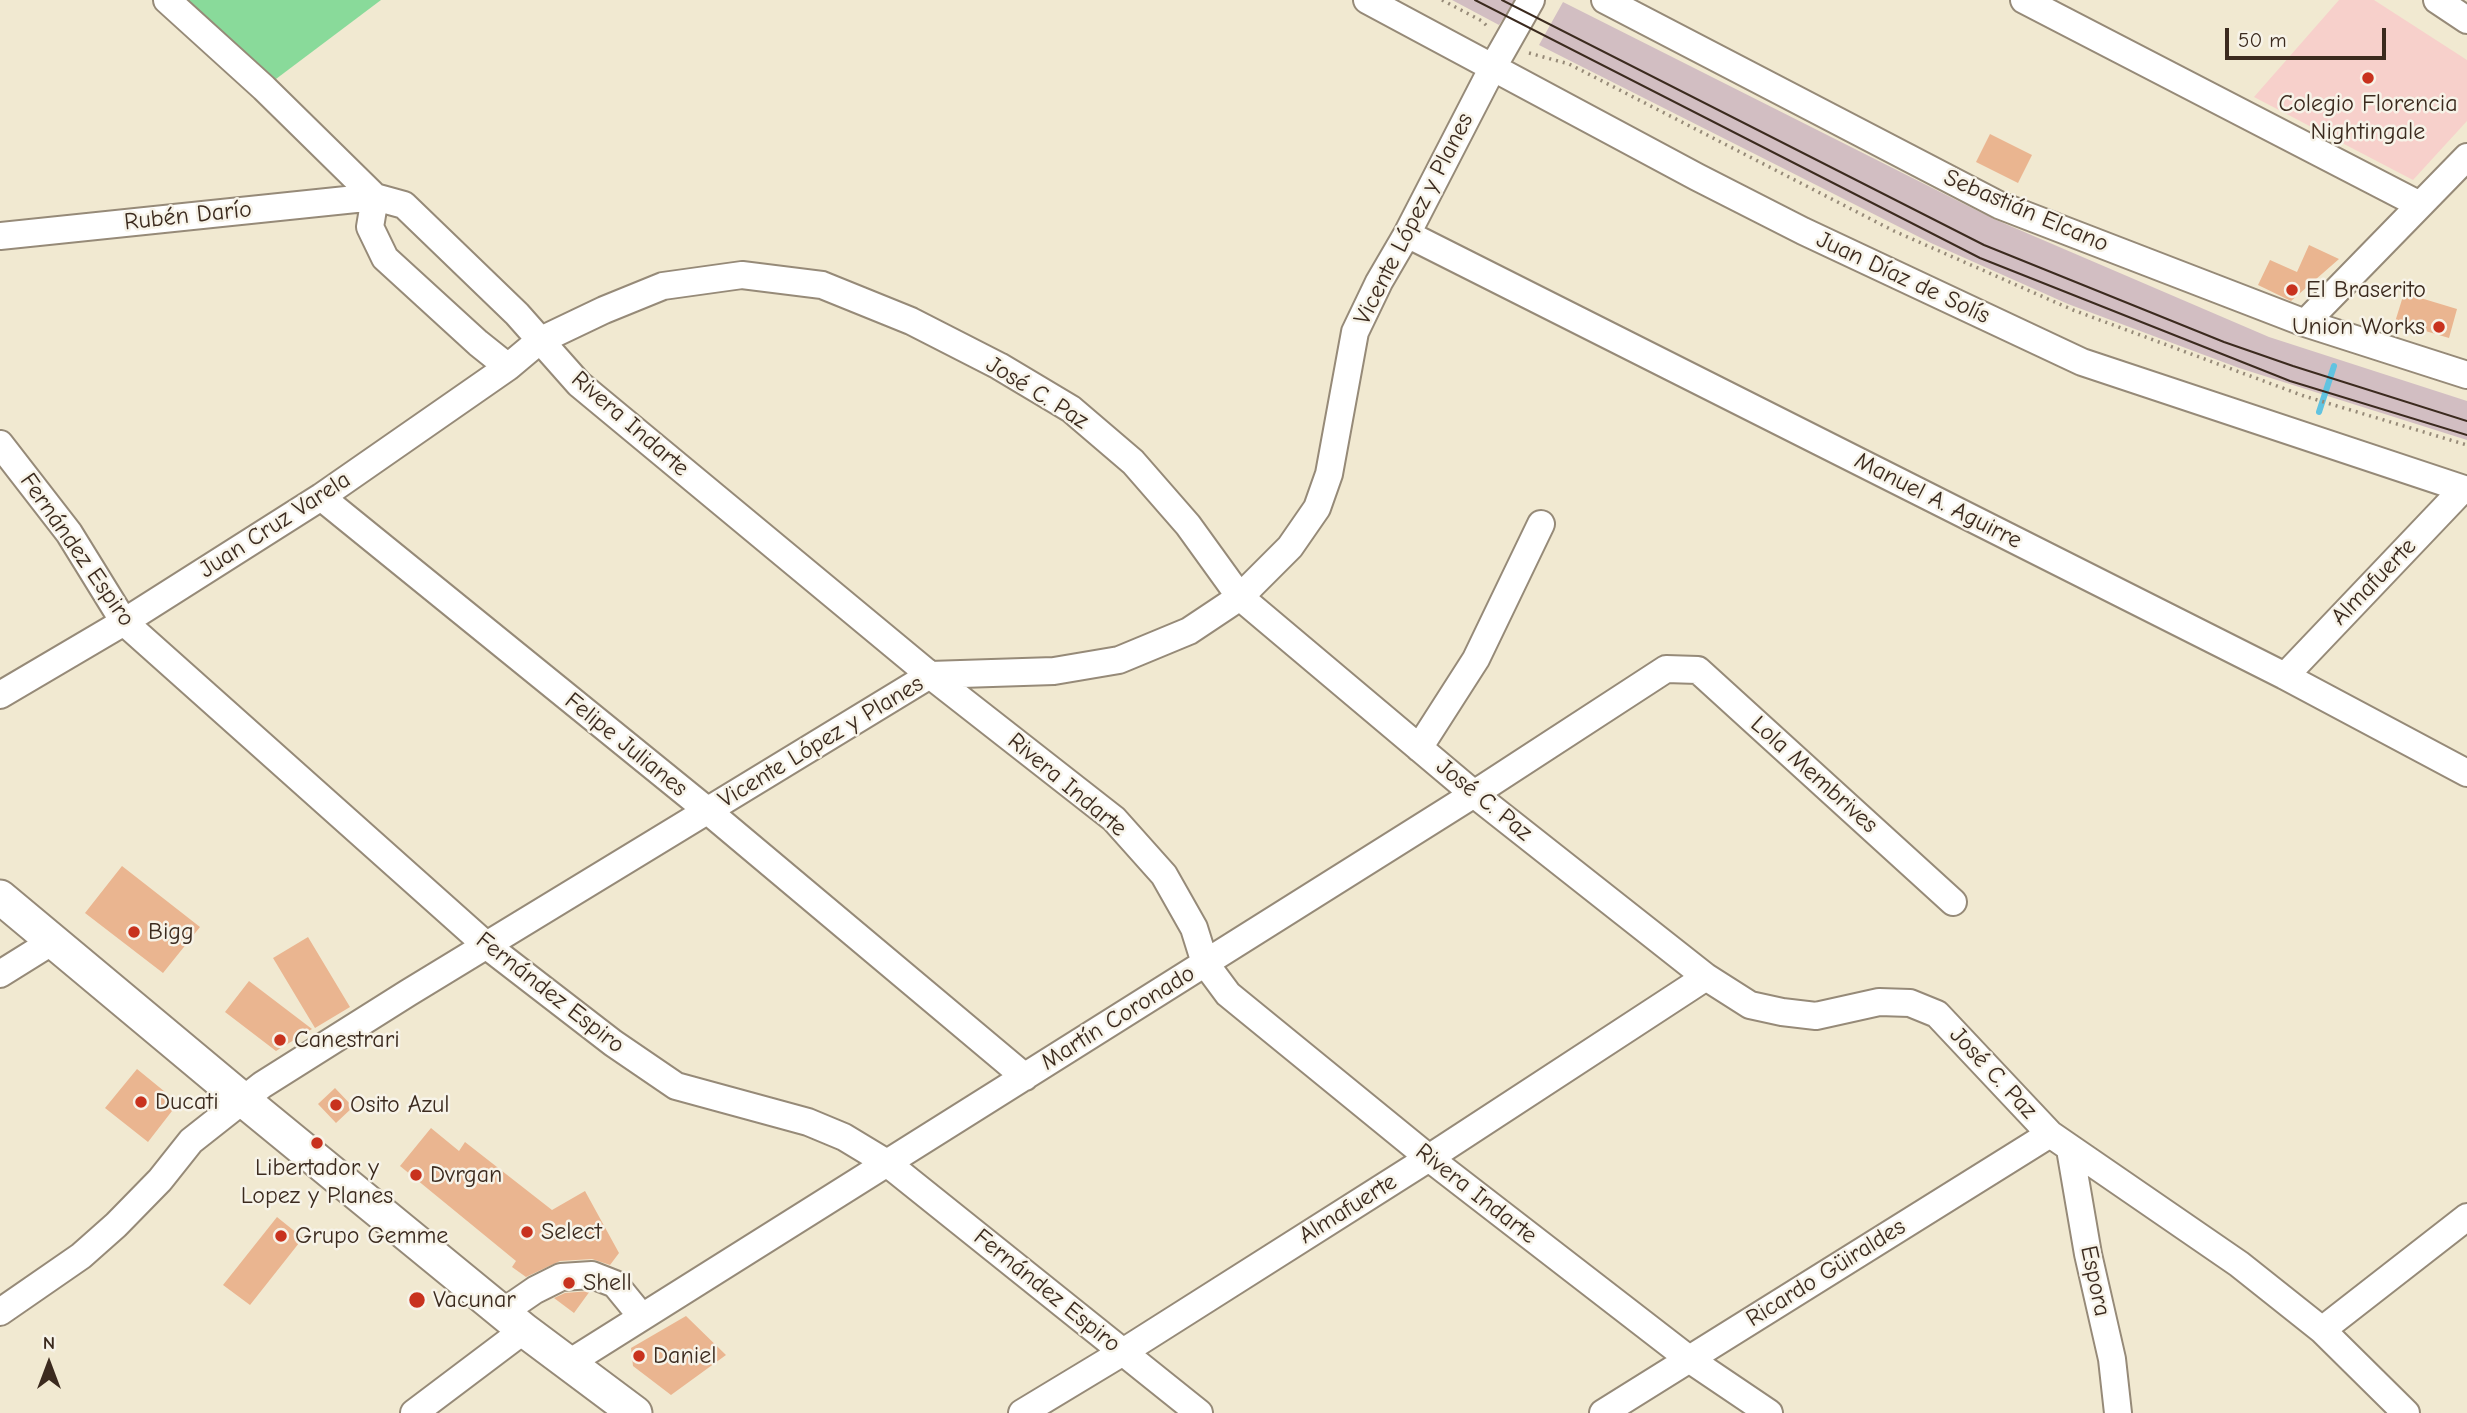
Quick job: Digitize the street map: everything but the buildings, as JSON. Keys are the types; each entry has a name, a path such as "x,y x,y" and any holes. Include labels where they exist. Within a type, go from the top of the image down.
{"main road":[{"path":"0,897 242,1100 514,1321 635,1413"}],"street":[{"name":"Rivera Indarte","path":"167,0 264,88 375,197 404,205 517,314 579,384 930,675 1114,819 1164,875 1194,928 1205,963 1228,994 1429,1158 1689,1359 1769,1413"},
{"name":"Juan Díaz de Solís","path":"1367,0 1499,56 1698,177 1803,231 2082,362 2465,489"},
{"name":"Vicente López y Planes","path":"0,1312 81,1256 160,1180 191,1142 242,1100 486,945 930,675 1054,671 1119,660 1189,631 1240,597 1290,547 1317,508 1329,474 1355,332 1379,282 1531,0"},
{"name":"Sebastián Elcano","path":"1605,0 1999,205 2305,323 2467,374"},
{"path":"2024,0 2420,205"},
{"path":"2437,0 2467,20"},
{"path":"2305,323 2467,157"},
{"name":"Rubén Darío","path":"0,236 375,197"},
{"path":"375,197 370,227 386,258 508,367"},
{"name":"Manuel A. Aguirre","path":"1407,234 2285,676 2467,773"},
{"name":"José C. Paz","path":"539,341 663,286 743,275 821,285 911,321 999,366 1071,409 1133,463 1188,525 1240,597 1474,793 1706,977 1750,1005 1782,1012 1816,1016 1879,1002 1910,1003 1937,1014 2060,1142 2239,1264 2322,1331 2406,1413"},
{"name":"Juan Cruz Varela","path":"0,695 124,622 321,497 508,367 539,341"},
{"name":"Fernández Espiro","path":"0,444 69,533 124,622 486,945 613,1043 676,1086 808,1122 844,1137 887,1163 1199,1413"},
{"name":"Almafuerte","path":"2285,676 2465,489"},
{"name":"Felipe Julianes","path":"321,497 708,811 1025,1077"},
{"path":"1419,748 1476,659 1541,524"},
{"name":"Martín Coronado","path":"569,1363 1474,793 1666,669"},
{"name":"Lola Membrives","path":"1666,669 1698,670 1953,902"},
{"path":"0,974 53,941"},
{"name":"Almafuerte","path":"1022,1413 1429,1158 1706,977"},
{"name":"Ricardo Güiraldes","path":"1603,1413 1689,1359 2060,1142"},
{"name":"Espora","path":"2060,1142 2112,1359 2118,1413"},
{"path":"2322,1331 2467,1217"},
{"path":"414,1413 514,1321 535,1290 561,1277 592,1275 615,1284 642,1317"}],"path":[{"path":"1442,0 1482,21 1499,56 1569,64 1894,231 2062,305 2232,371 2467,445"}],"shaded area":[{"path":"1452,0 1516,0 1499,25"},
{"name":"Colegio Florencia Nightingale","path":"2339,0 2374,0 2467,60 2467,121 2413,180 2254,97"},
{"path":"1563,2 1994,219 2269,337 2467,401 2467,440 2239,368 2068,304 1931,243 1539,45"}],"green space":[{"path":"171,0 381,0 264,88"}],"waterway":[{"path":"2319,412 2334,366"}],"tram line":[{"path":"1475,0 1980,258 2290,381 2467,435"},
{"path":"1502,0 1984,245 2224,342 2467,421"}],"place":[{"name":"Colegio Florencia Nightingale","path":"2368,78"},
{"name":"El Braserito","path":"2292,290"},
{"name":"Union Works","path":"2439,327"},
{"name":"Bigg","path":"134,932"},
{"name":"Canestrari","path":"280,1040"},
{"name":"Ducati","path":"141,1102"},
{"name":"Osito Azul","path":"336,1105"},
{"name":"Libertador y Lopez y Planes","path":"317,1143"},
{"name":"Dvrgan","path":"416,1175"},
{"name":"Select","path":"527,1232"},
{"name":"Grupo Gemme","path":"281,1236"},
{"name":"Shell","path":"569,1283"},
{"name":"Vacunar","path":"417,1300"},
{"name":"Daniel","path":"639,1356"}]}
